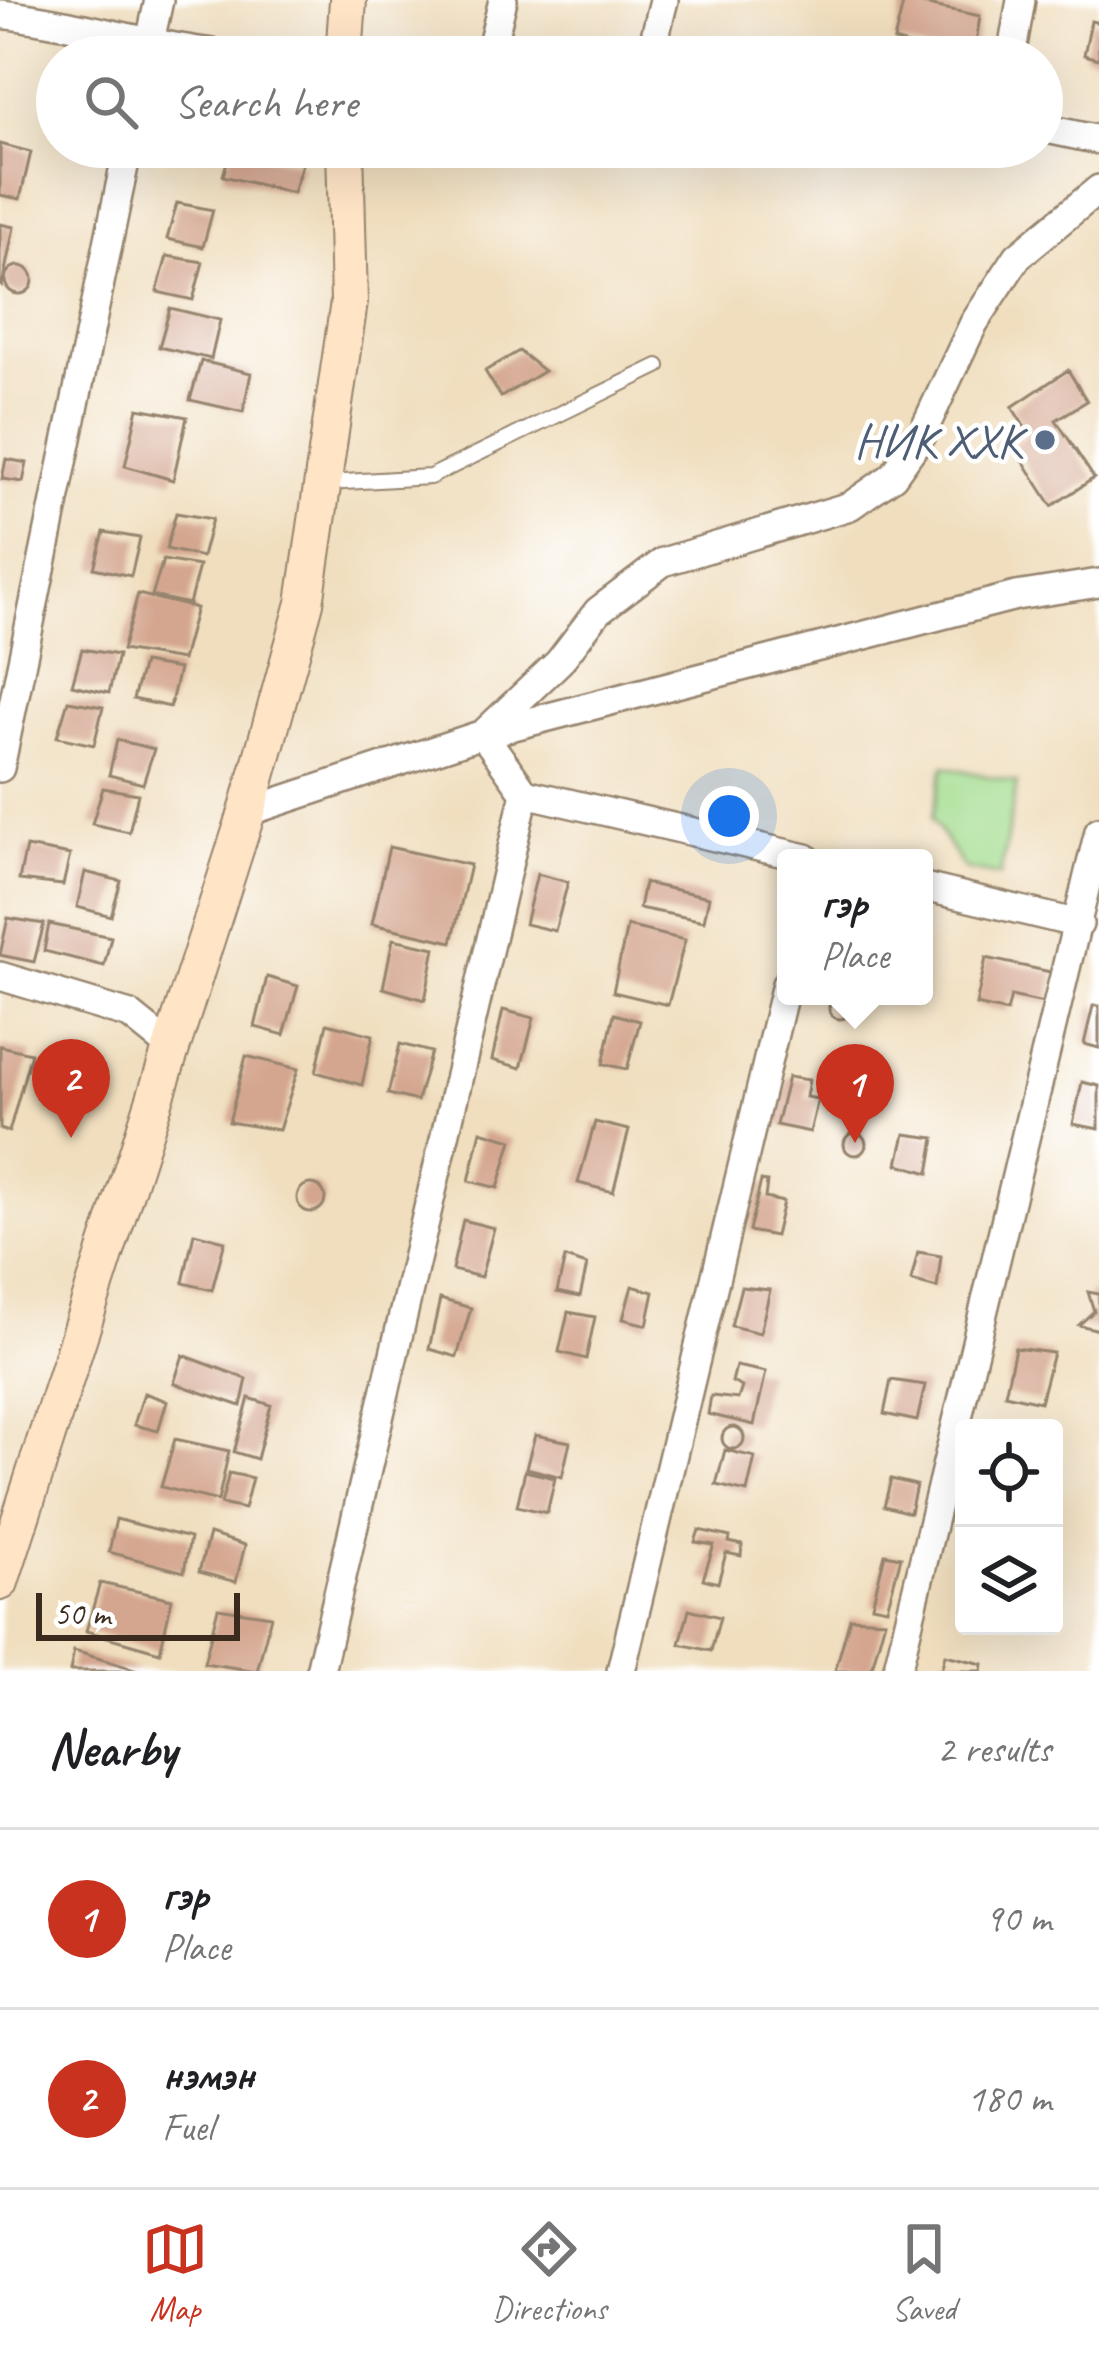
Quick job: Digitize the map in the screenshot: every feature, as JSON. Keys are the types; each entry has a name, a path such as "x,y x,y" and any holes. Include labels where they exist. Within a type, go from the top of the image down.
{"street":[{"path":"151,36 159,0"},
{"path":"345,36 348,0"},
{"path":"494,36 503,0"},
{"path":"655,36 664,0"},
{"path":"1015,36 1021,0"},
{"path":"0,14 93,36"},
{"path":"1063,132 1099,140"},
{"path":"0,768 124,168"},
{"path":"0,1582 247,812 305,603 349,302 346,168"},
{"path":"483,734 559,662 598,611 663,562 850,506 892,476 920,438 974,323 1018,256 1099,190"},
{"path":"247,812 483,734 1016,596 1099,583"},
{"path":"483,734 525,793 777,851"},
{"path":"320,1671 525,793"},
{"path":"897,1671 1099,831"},
{"path":"933,888 1079,924"},
{"path":"0,976 130,1015 171,1048"},
{"path":"621,1671 781,1005"}],"lane":[{"path":"322,483 430,477 658,365"}],"green space":[{"path":"944,766 1017,783 1000,876 964,869 932,819"}],"building":[{"path":"904,0 980,16 977,36 895,36"},
{"path":"1091,21 1099,23 1099,59 1084,55"},
{"path":"0,144 31,152 20,199 0,195"},
{"path":"225,168 301,168 293,193 223,176"},
{"path":"177,203 213,210 203,247 167,239"},
{"path":"0,224 14,227 2,286 0,285"},
{"path":"167,256 203,262 193,300 157,292"},
{"path":"19,266 29,270 33,280 29,290 19,294 9,290 5,280 9,270"},
{"path":"170,308 220,320 211,359 159,347"},
{"path":"519,351 544,371 501,397 485,371"},
{"path":"201,361 251,373 243,412 190,400"},
{"name":"НИК ХХК","path":"1068,370 1087,401 1056,420 1094,478 1052,506 1013,445 1029,434 1012,407"},
{"path":"138,408 187,417 173,480 125,466"},
{"path":"6,459 27,463 23,482 2,479"},
{"path":"176,513 212,519 202,557 166,549"},
{"path":"104,532 140,538 131,576 94,568"},
{"path":"163,560 199,566 189,604 152,596"},
{"path":"138,594 196,608 182,660 122,650"},
{"path":"82,649 118,655 109,693 72,685"},
{"path":"143,663 179,669 170,707 133,699"},
{"path":"68,701 103,707 94,745 57,737"},
{"path":"117,740 154,749 143,784 109,775"},
{"path":"103,788 138,794 129,832 92,824"},
{"path":"26,847 70,855 63,885 19,880"},
{"path":"389,847 470,865 452,942 372,924"},
{"path":"85,872 121,881 111,916 77,907"},
{"path":"537,874 568,882 555,931 525,924"},
{"path":"644,883 709,897 704,921 639,908"},
{"path":"8,918 44,924 34,962 0,955"},
{"path":"49,924 111,937 104,966 44,951"},
{"path":"627,926 685,940 668,1005 613,992"},
{"path":"393,939 435,948 425,1000 383,988"},
{"path":"986,958 1055,973 1048,1004 1011,996 1007,1012 976,1005"},
{"path":"267,977 298,986 284,1035 255,1027"},
{"path":"830,1005 850,1005 848,1016 840,1019 829,1008"},
{"path":"1093,1006 1099,1006 1099,1048 1084,1044"},
{"path":"503,1010 534,1018 521,1068 492,1060"},
{"path":"614,1014 640,1021 627,1069 603,1064"},
{"path":"327,1023 373,1035 362,1085 316,1072"},
{"path":"400,1044 431,1052 417,1101 388,1094"},
{"path":"0,1046 31,1053 9,1132 0,1129"},
{"path":"246,1056 298,1069 279,1130 229,1122"},
{"path":"788,1077 809,1080 806,1097 818,1099 810,1132 776,1125"},
{"path":"1082,1082 1099,1086 1099,1129 1073,1124"},
{"path":"595,1122 629,1130 613,1192 578,1183"},
{"path":"481,1131 512,1140 498,1188 469,1181"},
{"path":"855,1133 866,1144 855,1155 844,1144"},
{"path":"905,1134 935,1138 929,1173 898,1164"},
{"path":"761,1181 767,1182 765,1198 783,1202 775,1236 749,1231"},
{"path":"311,1184 321,1188 325,1198 321,1208 311,1212 301,1208 297,1198 301,1188"},
{"path":"463,1220 494,1228 481,1277 452,1270"},
{"path":"194,1233 225,1241 212,1290 183,1283"},
{"path":"918,1252 941,1256 937,1288 911,1281"},
{"path":"565,1258 587,1265 580,1297 557,1292"},
{"path":"632,1286 654,1292 647,1325 623,1319"},
{"path":"741,1287 770,1290 760,1333 731,1326"},
{"path":"1088,1292 1099,1294 1099,1330 1079,1325 1094,1311"},
{"path":"440,1299 471,1308 457,1357 429,1349"},
{"path":"568,1312 595,1317 586,1359 559,1352"},
{"path":"1015,1348 1053,1353 1040,1402 1005,1394"},
{"path":"183,1355 247,1379 241,1406 174,1383"},
{"path":"736,1366 766,1372 754,1425 708,1414 711,1396 738,1399 742,1387 732,1382"},
{"path":"891,1380 925,1385 917,1421 884,1414"},
{"path":"144,1393 167,1401 158,1431 134,1425"},
{"path":"249,1398 271,1405 257,1459 234,1452"},
{"path":"733,1427 744,1438 733,1449 722,1438"},
{"path":"535,1435 570,1442 562,1477 526,1468"},
{"path":"175,1439 229,1451 218,1501 161,1487"},
{"path":"725,1450 755,1457 747,1492 716,1485"},
{"path":"525,1471 555,1478 547,1513 517,1506"},
{"path":"229,1473 252,1478 244,1509 221,1504"},
{"path":"891,1479 916,1485 910,1513 884,1506"},
{"path":"116,1519 190,1538 184,1572 109,1552"},
{"path":"699,1530 730,1537 729,1542 742,1545 741,1556 726,1553 718,1583 703,1579 714,1545 695,1542"},
{"path":"209,1534 245,1545 236,1582 199,1572"},
{"path":"885,1554 901,1557 887,1608 872,1605"},
{"path":"100,1583 172,1599 160,1652 86,1631"},
{"path":"218,1608 271,1616 257,1671 204,1663"},
{"path":"689,1609 720,1617 711,1651 680,1644"},
{"path":"850,1618 885,1620 871,1671 835,1671"},
{"path":"74,1651 138,1670 138,1671 70,1671"},
{"path":"945,1655 983,1664 982,1671 941,1671"}],"place":[{"name":"НИК ХХК","path":"1045,440"},
{"name":"нэмэн","path":"71,1138"},
{"name":"гэр","path":"855,1143"}]}
